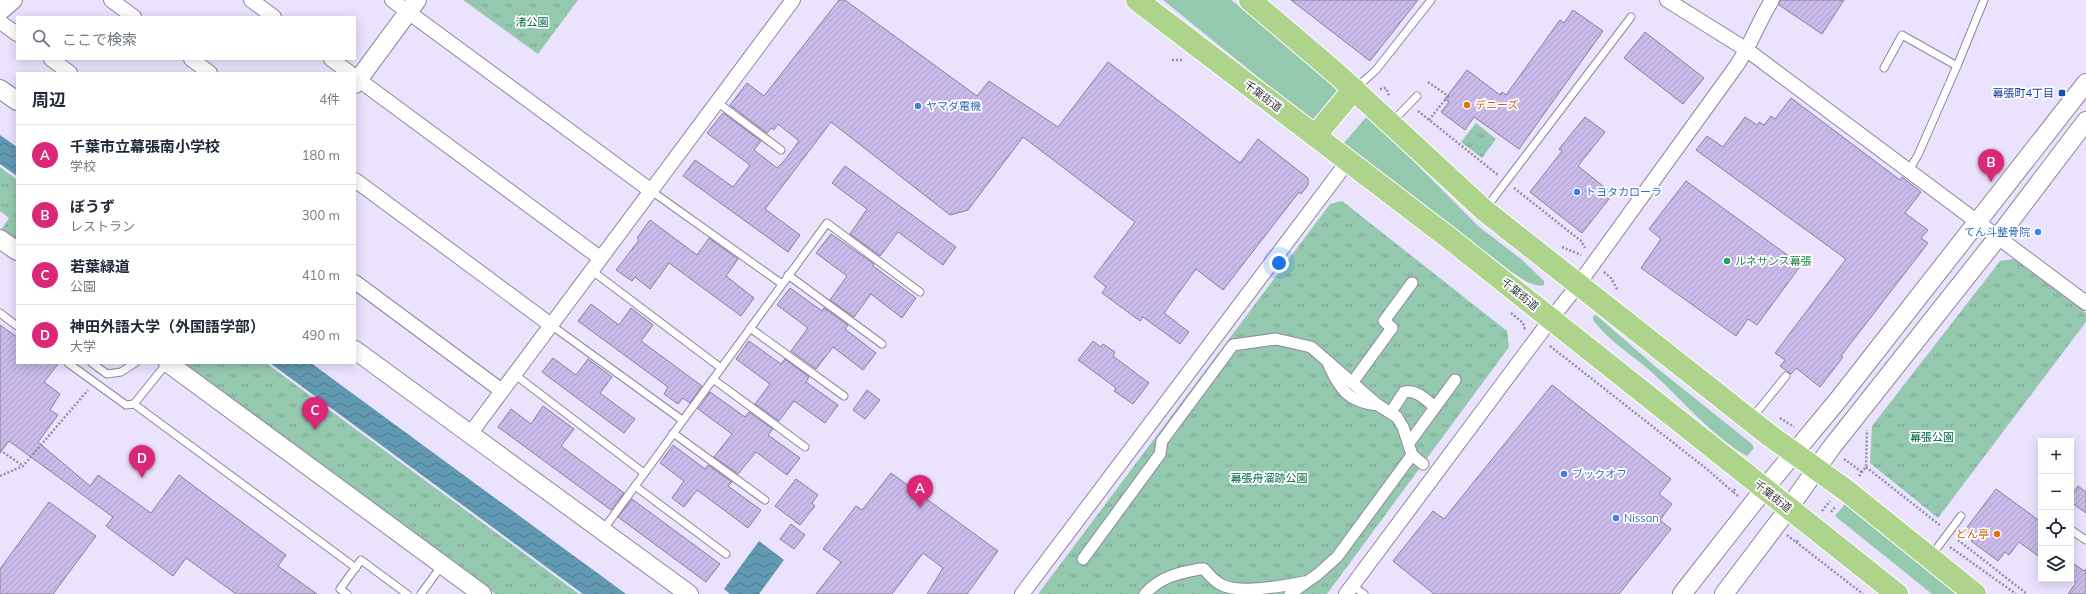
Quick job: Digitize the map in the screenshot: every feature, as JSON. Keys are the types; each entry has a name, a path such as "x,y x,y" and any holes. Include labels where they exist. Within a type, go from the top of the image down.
{"highway":[{"name":"千葉街道","path":"1137,0 1348,161 1551,319 1897,594"},
{"path":"1250,0 1354,89 1484,210 1794,454 1847,491 1975,594"},
{"path":"1315,136 1354,89"}],"street":[{"path":"0,11 12,0"},
{"path":"111,0 133,16"},
{"path":"251,0 273,16"},
{"path":"392,0 412,6 650,190"},
{"path":"470,434 650,190 793,0"},
{"path":"1667,0 1747,50 2086,303"},
{"path":"1354,591 1551,319 1578,285 1747,50 1760,20 1772,0"},
{"path":"356,77 412,6"},
{"path":"0,22 16,33"},
{"path":"52,60 69,72"},
{"path":"192,60 209,72"},
{"path":"332,60 347,72"},
{"path":"356,79 600,258"},
{"path":"1682,594 1764,488 1838,400 2086,84"},
{"path":"0,89 16,100"},
{"path":"1724,594 1789,508 1816,469 1998,237 2086,121"},
{"path":"1022,594 1348,161"},
{"path":"356,181 551,325"},
{"path":"0,239 16,250"},
{"path":"356,283 502,391"},
{"path":"1352,383 1392,328 1384,321 1412,283"},
{"path":"1083,559 1160,454 1162,441 1233,345 1276,339 1311,347 1378,405 1391,412 1402,426 1412,455 1423,464"},
{"path":"356,351 689,594"},
{"path":"1326,359 1339,387 1345,394 1363,403 1378,405"},
{"path":"169,364 482,594"},
{"path":"1409,443 1455,380"},
{"path":"1391,412 1404,392 1407,391 1413,391 1435,407"},
{"path":"1290,594 1337,557 1412,455"},
{"path":"1145,594 1152,586 1166,577 1200,569 1204,569 1216,581 1227,586 1244,588 1278,590 1308,581"}],"lane":[{"path":"1354,89 1376,70 1431,0"},
{"path":"1908,170 1918,155 1984,0"},
{"path":"1484,210 1631,17"},
{"path":"1884,68 1902,35 1957,66"},
{"path":"1390,124 1417,96"},
{"path":"716,102 781,150"},
{"path":"650,190 782,284"},
{"path":"602,530 827,223 920,292"},
{"path":"591,270 721,368"},
{"path":"788,275 882,344"},
{"path":"0,313 16,325"},
{"path":"551,325 682,420"},
{"path":"750,328 844,396"},
{"path":"69,364 126,405 134,404 167,364"},
{"path":"93,364 107,374 121,372 133,364"},
{"path":"514,374 644,473"},
{"path":"1751,420 1786,376"},
{"path":"713,379 805,447"},
{"path":"134,404 356,568"},
{"path":"673,433 765,500"},
{"path":"635,486 726,554"},
{"path":"1930,558 1961,516"},
{"path":"2074,532 2086,540"},
{"path":"347,594 340,589 361,560 407,594"},
{"path":"421,594 442,565"}],"path":[{"path":"1428,82 1452,98"},
{"path":"1429,120 1448,96"},
{"path":"1416,110 1499,176"},
{"path":"1514,188 1582,241 1585,248"},
{"path":"1508,311 1523,324 1526,332"},
{"path":"1550,346 1708,470 1733,492"},
{"path":"0,476 23,466 95,382"},
{"path":"1856,480 1866,467 1867,425"},
{"path":"0,450 23,466"},
{"path":"1844,458 1862,472"},
{"path":"1866,467 1944,529"},
{"path":"1958,540 2027,594"},
{"path":"1796,542 1863,594"},
{"path":"1951,547 2016,594"}],"green space":[{"name":"渚公園","path":"463,0 578,0 538,54"},
{"path":"1163,0 1231,0 1339,87 1339,90 1314,119 1311,120"},
{"path":"1368,115 1478,226 1521,259 1544,281 1544,285 1535,285 1510,271 1343,144"},
{"path":"1476,123 1496,139 1482,158 1461,142"},
{"path":"0,167 16,179 16,241 1,230 9,218 0,211"},
{"name":"幕張舟溜跡公園","path":"1342,201 1507,331 1509,347 1327,594 1038,594 1330,204"},
{"name":"幕張公園","path":"2014,259 2086,313 2086,322 1938,518 1870,463 1872,426 2000,261"},
{"path":"1596,315 1657,368 1752,444 1754,448 1747,456 1734,448 1708,427 1648,369 1605,334 1593,320 1593,316"},
{"path":"182,364 267,364 579,594 495,594"},
{"path":"1845,504 1884,528 1976,594 1932,594 1835,516"}],"water":[{"path":"0,135 16,146 16,175 0,164"},
{"path":"271,364 312,364 626,594 583,594"},
{"path":"759,541 784,560 759,594 730,594 724,589"}],"building":[{"path":"839,0 845,0 977,96 989,81 1058,127 1108,62 1240,163 1258,139 1308,178 1308,185 1301,194 1299,192 1223,290 1196,269 1164,313 1189,332 1180,344 1143,317 1140,321 1102,293 1106,287 1094,277 1135,222 1023,137 968,210 950,215 831,122 765,209 800,235 788,252 683,176 695,160 733,187 750,165 707,133 723,113 761,141 754,150 777,168 784,161 799,141 778,124 774,130 771,128 767,133 730,105 747,83 764,96"},
{"path":"1291,0 1418,0 1370,61"},
{"path":"1780,0 1844,0 1822,34 1779,5"},
{"path":"1573,10 1603,31 1519,149 1474,117 1465,130 1441,112 1449,102 1445,99 1467,70 1500,95 1502,92 1506,95 1560,20 1564,23"},
{"path":"1645,32 1704,78 1683,104 1624,58"},
{"path":"1791,98 1900,180 1902,177 1921,192 1905,213 1928,230 1921,238 1928,243 1841,356 1843,357 1820,387 1796,368 1791,374 1780,366 1785,360 1775,353 1846,259 1696,150 1707,136 1723,147 1745,117 1757,125 1759,122 1764,125 1771,116 1775,119"},
{"path":"1585,117 1605,132 1578,166 1613,194 1582,233 1530,192 1562,151 1559,149"},
{"path":"845,166 956,247 943,265 898,232 880,256 850,234 867,209 832,183"},
{"path":"1686,181 1801,265 1757,325 1748,319 1736,336 1641,268 1661,239 1649,229"},
{"path":"650,220 697,255 709,238 738,259 726,276 754,298 741,316 669,263 650,289 635,277 632,281 616,270 639,240 637,238"},
{"path":"831,234 874,264 873,266 916,298 902,318 871,294 854,317 830,300 847,276 816,253"},
{"path":"790,288 822,311 824,308 848,325 845,329 876,353 863,370 833,347 816,369 791,351 808,328 777,305"},
{"path":"591,304 619,325 631,308 653,325 641,341 702,386 690,403 683,398 678,404 664,394 668,387 578,321"},
{"path":"0,325 16,336 16,364 58,364 44,382 60,394 50,410 58,415 38,442 90,486 98,475 151,513 179,475 286,555 278,566 317,594 236,594 186,558 173,576 106,526 113,517 9,441 0,453"},
{"path":"749,341 781,364 785,359 809,377 806,382 838,405 825,423 794,401 779,421 755,404 770,384 736,359"},
{"path":"1093,341 1101,347 1103,344 1115,352 1113,356 1149,383 1133,404 1114,391 1116,388 1078,360"},
{"path":"553,358 576,375 588,359 612,377 600,393 635,419 624,433 542,372"},
{"path":"1552,385 1671,479 1659,494 1672,504 1660,520 1671,529 1619,594 1434,594 1393,561 1433,511 1444,519"},
{"path":"867,390 880,400 865,419 853,410"},
{"path":"710,392 745,417 749,412 773,429 768,435 800,458 787,475 756,452 738,474 714,457 732,434 698,409"},
{"path":"543,406 574,429 561,446 624,493 611,510 498,427 511,409 531,424"},
{"path":"673,445 705,469 708,465 732,482 728,486 761,510 748,528 697,490 684,507 672,498 684,481 660,463"},
{"path":"891,473 998,551 967,594 927,594 943,568 923,553 892,594 816,594 841,562 823,549 856,506 862,510"},
{"path":"796,479 818,495 812,503 815,506 800,525 775,506"},
{"path":"2078,486 2086,492 2086,513 2074,504 2074,492"},
{"path":"1996,489 2038,520 2038,556 2019,542 2009,555 2005,552 1998,561 1971,541 1974,537 1965,530"},
{"path":"632,499 720,564 706,582 618,517"},
{"path":"49,502 96,536 53,594 0,594 0,569"},
{"path":"791,524 805,535 794,549 780,539"},
{"path":"2074,564 2084,571 2086,569 2086,594 2068,594 2076,583 2074,581"}],"place":[{"name":"幕張町4丁目","path":"2062,93"},
{"name":"デニーズ","path":"1467,105"},
{"name":"ヤマダ電機","path":"918,106"},
{"name":"ぼうず","path":"1991,182"},
{"name":"トヨタカローラ","path":"1577,192"},
{"name":"てん斗整骨院","path":"2038,232"},
{"name":"ルネサンス幕張","path":"1727,261"},
{"name":"若葉緑道","path":"315,430"},
{"name":"ブックオフ","path":"1564,474"},
{"name":"神田外語大学（外国語学部）","path":"142,478"},
{"name":"千葉市立幕張南小学校","path":"920,508"},
{"name":"Nissan","path":"1616,518"},
{"name":"どん亭","path":"1997,534"}]}
